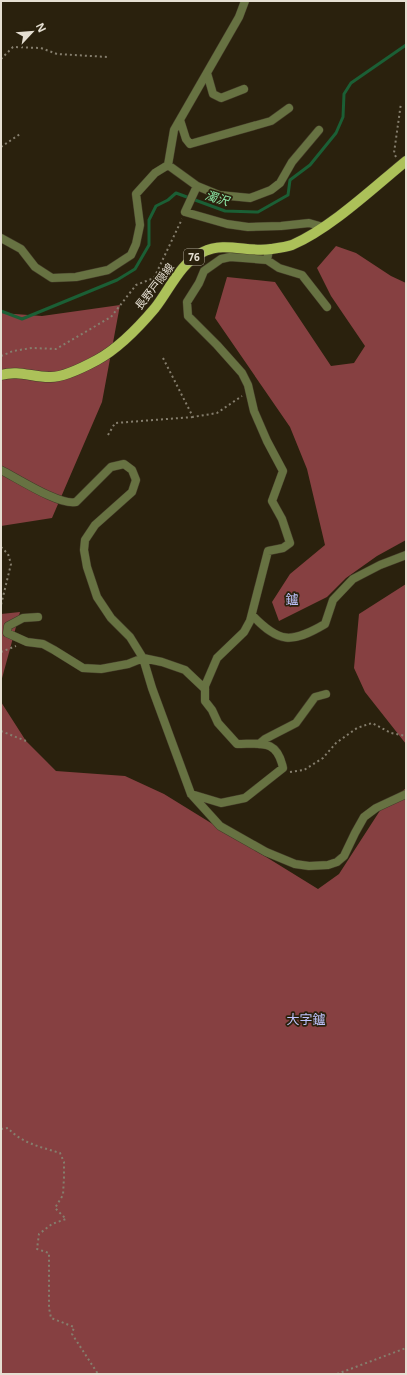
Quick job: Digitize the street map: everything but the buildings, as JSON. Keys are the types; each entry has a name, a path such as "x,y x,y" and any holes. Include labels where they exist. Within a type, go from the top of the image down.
{"main road":[{"name":"長野戸隠線","path":"1,375 19,372 49,377 76,370 98,360 118,346 155,308 175,278 192,257 205,251 220,247 269,250 291,245 311,235 349,208 403,163"}],"street":[{"path":"1,238 21,249 35,267 52,278 76,277 108,270 131,255 136,244 140,225 136,194 155,173 168,165 174,130 239,17 245,1"},
{"path":"207,73 213,94 221,98 244,89"},
{"path":"180,120 186,139 190,144 271,121 289,108"},
{"path":"168,165 195,190 219,195 250,198 270,190 280,183 292,162 319,130"},
{"path":"195,190 187,209 227,224 248,227 309,223 323,227"},
{"path":"267,260 269,250"},
{"path":"191,794 221,803 245,798 283,768 281,757 273,748 264,744 237,744 218,723 212,710 205,701 205,686 217,658 244,632 252,615 268,551 283,548 290,543 282,519 272,501 283,471 267,441 254,411 248,385 242,373 188,316 187,302 199,283 204,271 221,259 230,256 267,260 279,268 302,275 327,307"},
{"path":"1,470 51,497 71,503 76,502 112,466 124,464 132,470 136,480 132,492 95,525 85,540 84,550 87,567 97,597 111,618 130,637 143,658 152,688 191,794 220,826 266,852 295,864 309,866 328,865 337,862 344,856 364,817 376,808 406,794"},
{"path":"252,615 263,627 280,637 287,639 298,637 325,624 334,600 353,579 380,565 406,555"},
{"path":"38,616 23,618 8,626 7,633 26,642 43,644 83,668 101,669 128,664 143,658 162,662 185,670 205,689"},
{"path":"259,744 265,739 296,723 315,697 326,694"}],"path":[{"path":"1,59 14,47 41,48 56,54 108,57"},
{"path":"401,103 394,153 403,163"},
{"path":"1,147 20,134"},
{"path":"1,356 13,351 26,349 56,348 111,317 136,285 154,278 187,209"},
{"path":"164,358 193,417"},
{"path":"108,435 114,423 193,417 216,412 249,391"},
{"path":"1,547 8,554 11,564 1,605"},
{"path":"1,653 26,642"},
{"path":"277,774 304,770 323,758 336,743 357,728 372,723 391,733 406,736"},
{"path":"1,731 26,741"},
{"path":"1,1129 8,1128 15,1136 30,1143 60,1153 64,1162 63,1195 55,1208 66,1219 52,1224 39,1234 37,1249 49,1253 49,1308 51,1318 74,1327 72,1334 98,1374"},
{"path":"337,1374 406,1348"}],"shaded area":[{"path":"336,246 356,253 391,276 406,283 406,540 377,556 346,578 327,597 279,621 272,602 290,574 325,545 307,469 290,427 215,318 227,277 275,282 331,366 354,363 365,346 331,296 317,268"},
{"path":"120,305 102,402 52,518 1,526 1,313 42,316"},
{"path":"406,584 406,744 365,692 354,668 359,614"},
{"path":"20,612 1,682 1,614"},
{"path":"1,702 26,741 56,771 125,776 164,794 318,889 339,874 381,809 406,788 406,1374 1,1374"}],"waterway":[{"name":"濁沢","path":"1,311 22,319 117,280 135,269 149,245 149,220 156,206 168,200 176,193 225,211 258,212 288,195 290,180 310,165 336,133 343,117 344,94 351,83 406,45"}],"district":[{"name":"鑪","path":"292,599"},
{"name":"大字鑪","path":"306,1019"}]}
